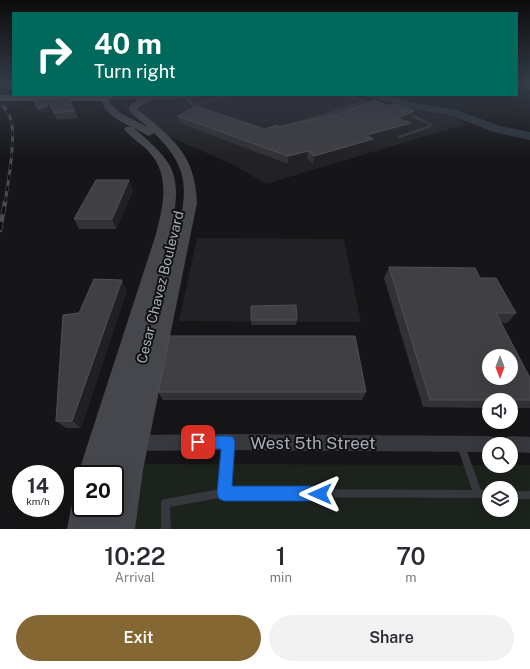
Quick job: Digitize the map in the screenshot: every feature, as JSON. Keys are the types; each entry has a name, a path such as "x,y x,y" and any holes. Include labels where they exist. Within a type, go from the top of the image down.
{"main road":[{"name":"Cesar Chavez Boulevard","path":"109,108 128,122 140,126 167,148 178,167 181,181 179,218 114,465"},
{"path":"122,529 136,443 186,230 191,190 187,169 173,146 132,110 133,108"},
{"name":"Cesar Chavez Boulevard","path":"93,465 163,234 170,195 168,178 164,164 154,151 127,127 128,122"},
{"path":"80,529 82,517"},
{"path":"101,529 103,517"}],"street":[{"name":"West 5th Street","path":"136,443 228,442 482,444"},
{"path":"518,444 530,444"}],"lane":[{"path":"199,108 207,111"},
{"path":"266,129 329,114 346,108"},
{"path":"399,137 423,130 432,125 403,111"},
{"path":"224,493 228,442"},
{"path":"460,444 478,494"},
{"path":"166,529 165,503 224,493 482,494"},
{"path":"518,495 528,496"}],"shaded area":[{"path":"121,108 405,108 450,116 466,124 266,184 236,166 150,128"},
{"path":"197,238 344,239 361,322 179,321"},
{"path":"136,464 482,465 482,473 518,473 518,465 530,465 530,529 110,529 113,517 124,517 124,467"}],"building":[{"path":"51,108 73,108 75,111 54,113"},
{"path":"193,108 201,108 264,129 278,125 280,127 337,114 354,108 405,108 414,111 398,118 411,123 367,135 373,139 314,156 308,151 288,156 178,116"},
{"path":"96,180 129,180 112,219 74,219"},
{"path":"389,267 475,268 480,278 496,278 516,313 496,313 515,349 482,349 482,385 518,385 518,355 530,378 530,400 518,400 518,393 482,393 482,400 430,400"},
{"path":"94,279 122,280 72,421 56,421 63,315 79,313"},
{"path":"296,305 297,320 251,320 251,306"},
{"path":"170,336 355,336 366,392 158,392"}],"waterway":[{"path":"425,108 456,113 497,129 530,136"}],"railway":[{"path":"4,108 11,120 13,138 5,203"},
{"path":"0,230 5,202"}],"route":[{"path":"198,442 228,442 224,493 320,494"}]}
